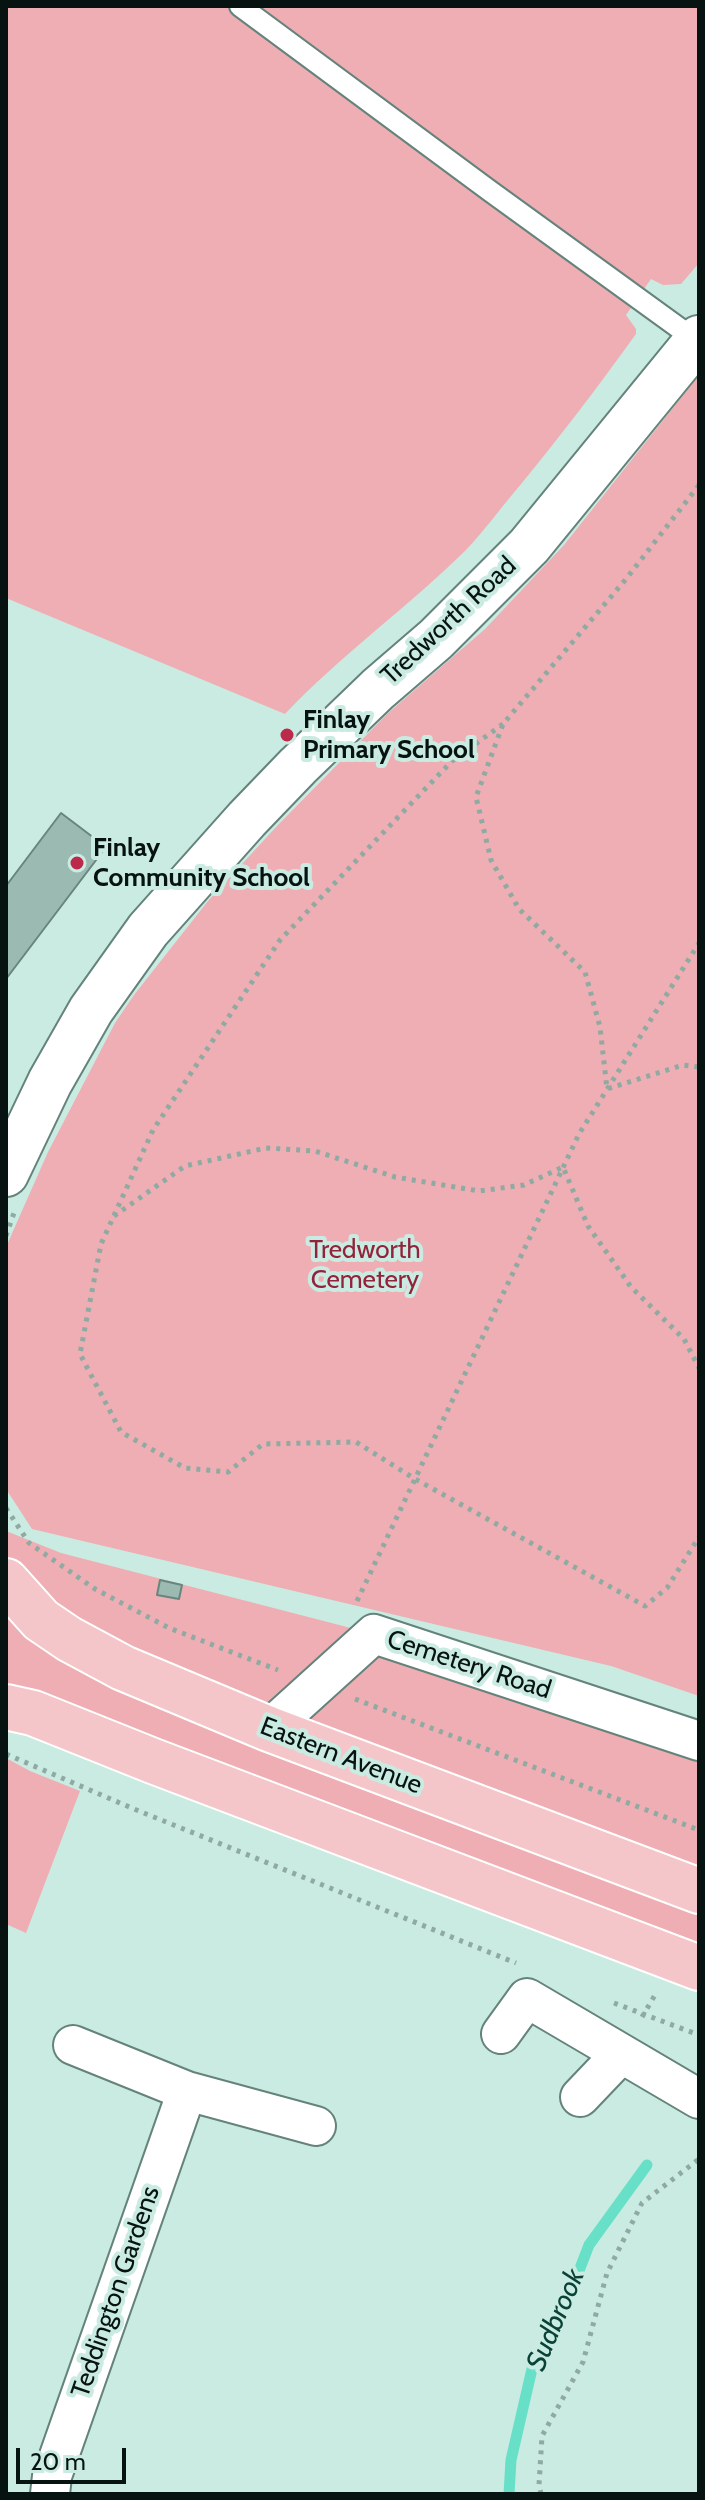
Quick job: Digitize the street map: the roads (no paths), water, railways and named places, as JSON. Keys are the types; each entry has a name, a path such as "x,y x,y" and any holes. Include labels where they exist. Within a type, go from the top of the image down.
{"highway":[{"name":"Eastern Avenue","path":"6,1581 41,1620 123,1668 269,1729 699,1891"},
{"path":"6,1707 33,1713 687,1964"}],"street":[{"name":"Tredworth Road","path":"12,1190 50,1082 91,1010 148,930 298,766 378,689 436,639 529,546 698,339"},
{"name":"Cemetery Road","path":"269,1729 374,1634 699,1741"},
{"path":"501,2034 527,1998 699,2099"},
{"path":"73,2045 187,2091 316,2126"},
{"path":"580,2097 621,2054"},
{"name":"Teddington Gardens","path":"50,2494 52,2476 187,2091"}],"lane":[{"path":"240,6 490,191 698,339"}],"waterway":[{"name":"Sudbrook","path":"509,2494 511,2460 532,2369 570,2294 589,2245 647,2165"}],"place":[{"name":"Finlay Primary School","path":"287,735"},
{"name":"Finlay Community School","path":"77,863"}],"park label":[{"name":"Tredworth Cemetery","path":"365,1265"}]}
